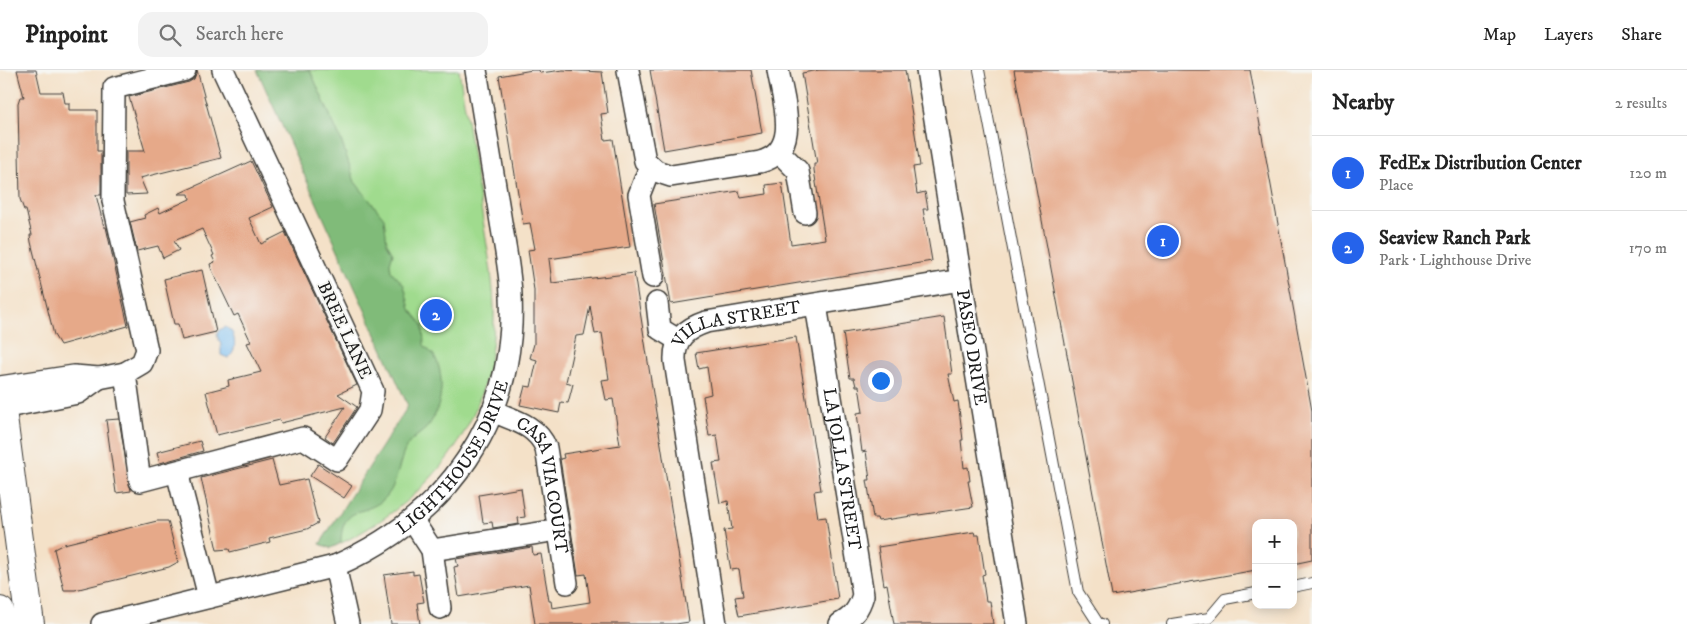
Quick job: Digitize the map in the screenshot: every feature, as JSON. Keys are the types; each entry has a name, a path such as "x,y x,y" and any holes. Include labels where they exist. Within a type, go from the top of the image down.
{"street":[{"path":"30,624 1,397 78,393 99,378 125,373 142,363 147,350 113,201 114,88 184,70"},
{"name":"BREE LANE","path":"125,373 140,481 303,438 337,460 370,410 373,391 223,70"},
{"name":"LIGHTHOUSE DRIVE","path":"102,624 335,566 373,548 413,522 438,498 459,471 480,437 492,411 508,354 512,294 476,70"},
{"path":"628,70 642,153 650,167 663,175 680,175 760,162 769,160 779,152 785,141 787,125 778,70"},
{"name":"PASEO DRIVE","path":"927,70 1017,624"},
{"path":"779,152 798,171 805,213"},
{"path":"650,167 639,195 652,277"},
{"name":"VILLA STREET","path":"716,624 675,361 678,340 688,330 706,322 960,280"},
{"path":"656,303 660,329 678,340"},
{"name":"LA JOLLA STREET","path":"816,305 863,594 858,609 848,620 840,624"},
{"name":"CASA VIA COURT","path":"492,411 528,426 542,439 546,448 567,583"},
{"path":"177,472 209,597"},
{"path":"413,522 432,550 440,608"},
{"path":"432,550 558,530"},
{"path":"335,566 348,624"},
{"path":"0,611 2,624"}],"lane":[{"path":"979,70 1078,592 1098,622 1102,624"},
{"path":"1297,586 1312,584"},
{"path":"1172,624 1209,618 1225,599 1252,595"}],"green space":[{"path":"257,70 310,70 341,140 355,182 384,218 387,243 393,253 390,263 391,271 404,285 410,309 423,325 424,345 435,357 441,375 441,393 437,410 429,425 407,446 391,490 380,503 351,516 346,521 342,530 341,543 331,548 320,544 408,406"},
{"path":"262,70 459,70 489,257 494,308 490,360 480,396 466,429 447,459 423,486 396,510 365,530 331,548 320,544 416,397"}],"water":[{"path":"226,327 232,332 235,343 233,353 228,358 221,355 221,345 217,335 219,330"}],"building":[{"path":"17,70 36,70 41,92 63,92 65,103 69,103 69,110 97,110 97,151 101,151 101,195 96,195 104,227 106,227 128,326 60,345 54,335 31,242 30,235 32,235 26,210 24,210 20,199 18,103 20,97 24,97"},
{"path":"197,70 221,158 140,178 147,194 126,195 126,151 145,151 129,97 189,82 194,79"},
{"path":"539,70 540,73 563,70 602,72 608,113 601,114 605,140 613,139 630,247 549,259 552,283 634,273 689,622 676,624 535,624 529,585 459,597 454,567 458,566 456,559 532,547 533,555 541,554 549,601 551,601 552,608 590,602 586,574 578,575 560,459 564,458 563,454 620,445 613,399 606,400 602,380 609,379 602,333 595,334 590,306 584,335 576,336 566,382 573,384 568,403 561,402 559,413 520,405 525,386 531,387 537,360 530,358 534,344 534,290 528,250 535,249 530,223 523,224 499,76"},
{"path":"650,70 751,70 762,133 664,150"},
{"path":"819,70 905,70 920,166 913,167 917,194 925,192 928,209 923,209 932,261 671,304 654,204 739,191 741,198 767,194 766,185 782,183 791,244 825,239 814,170 814,164 817,164 802,73"},
{"path":"1014,70 1250,70 1312,411 1312,560 1297,563 1297,519 1252,519 1252,571 1112,596"},
{"path":"251,161 273,207 249,218 261,244 285,232 357,385 338,394 357,407 333,443 325,437 345,407 281,423 280,420 217,435 206,392 229,386 228,380 261,372 247,343 251,342 238,314 234,316 211,268 210,264 215,262 212,256 214,255 202,229 174,241 179,250 163,258 158,246 137,251 130,222 145,218 144,215 158,208 160,213 190,199 189,194 178,194"},
{"path":"202,270 216,332 182,340 178,324 174,324 164,279"},
{"path":"944,317 952,374 948,374 954,402 958,401 963,440 961,440 964,468 968,467 970,481 968,481 973,507 878,521 877,518 873,518 867,480 870,480 866,451 862,452 857,413 863,412 859,386 856,386 854,378 850,378 843,333"},
{"path":"796,337 821,490 814,491 818,518 826,517 838,599 739,616 735,597 743,596 739,569 731,570 724,530 732,529 728,501 720,503 713,463 721,462 717,435 709,436 703,396 711,394 707,367 699,369 696,353"},
{"path":"119,419 131,491 116,493 106,420"},
{"path":"200,441 203,451 160,463 157,452"},
{"path":"272,460 279,485 307,479 318,523 307,529 269,538 270,542 230,552 229,549 217,550 201,478"},
{"path":"318,464 352,486 344,498 310,476"},
{"path":"521,488 525,517 518,518 519,524 493,528 492,522 483,523 479,495"},
{"path":"157,521 168,521 178,562 169,567 75,590 64,590 54,549 64,544"},
{"path":"974,532 975,535 979,535 985,574 982,575 986,601 990,601 993,624 894,624 887,584 884,585 878,547"},
{"path":"413,571 413,575 419,574 424,602 417,603 420,624 391,624 384,575"}],"place":[{"name":"FedEx Distribution Center","path":"1163,241"},
{"name":"Seaview Ranch Park","path":"436,315"}]}
